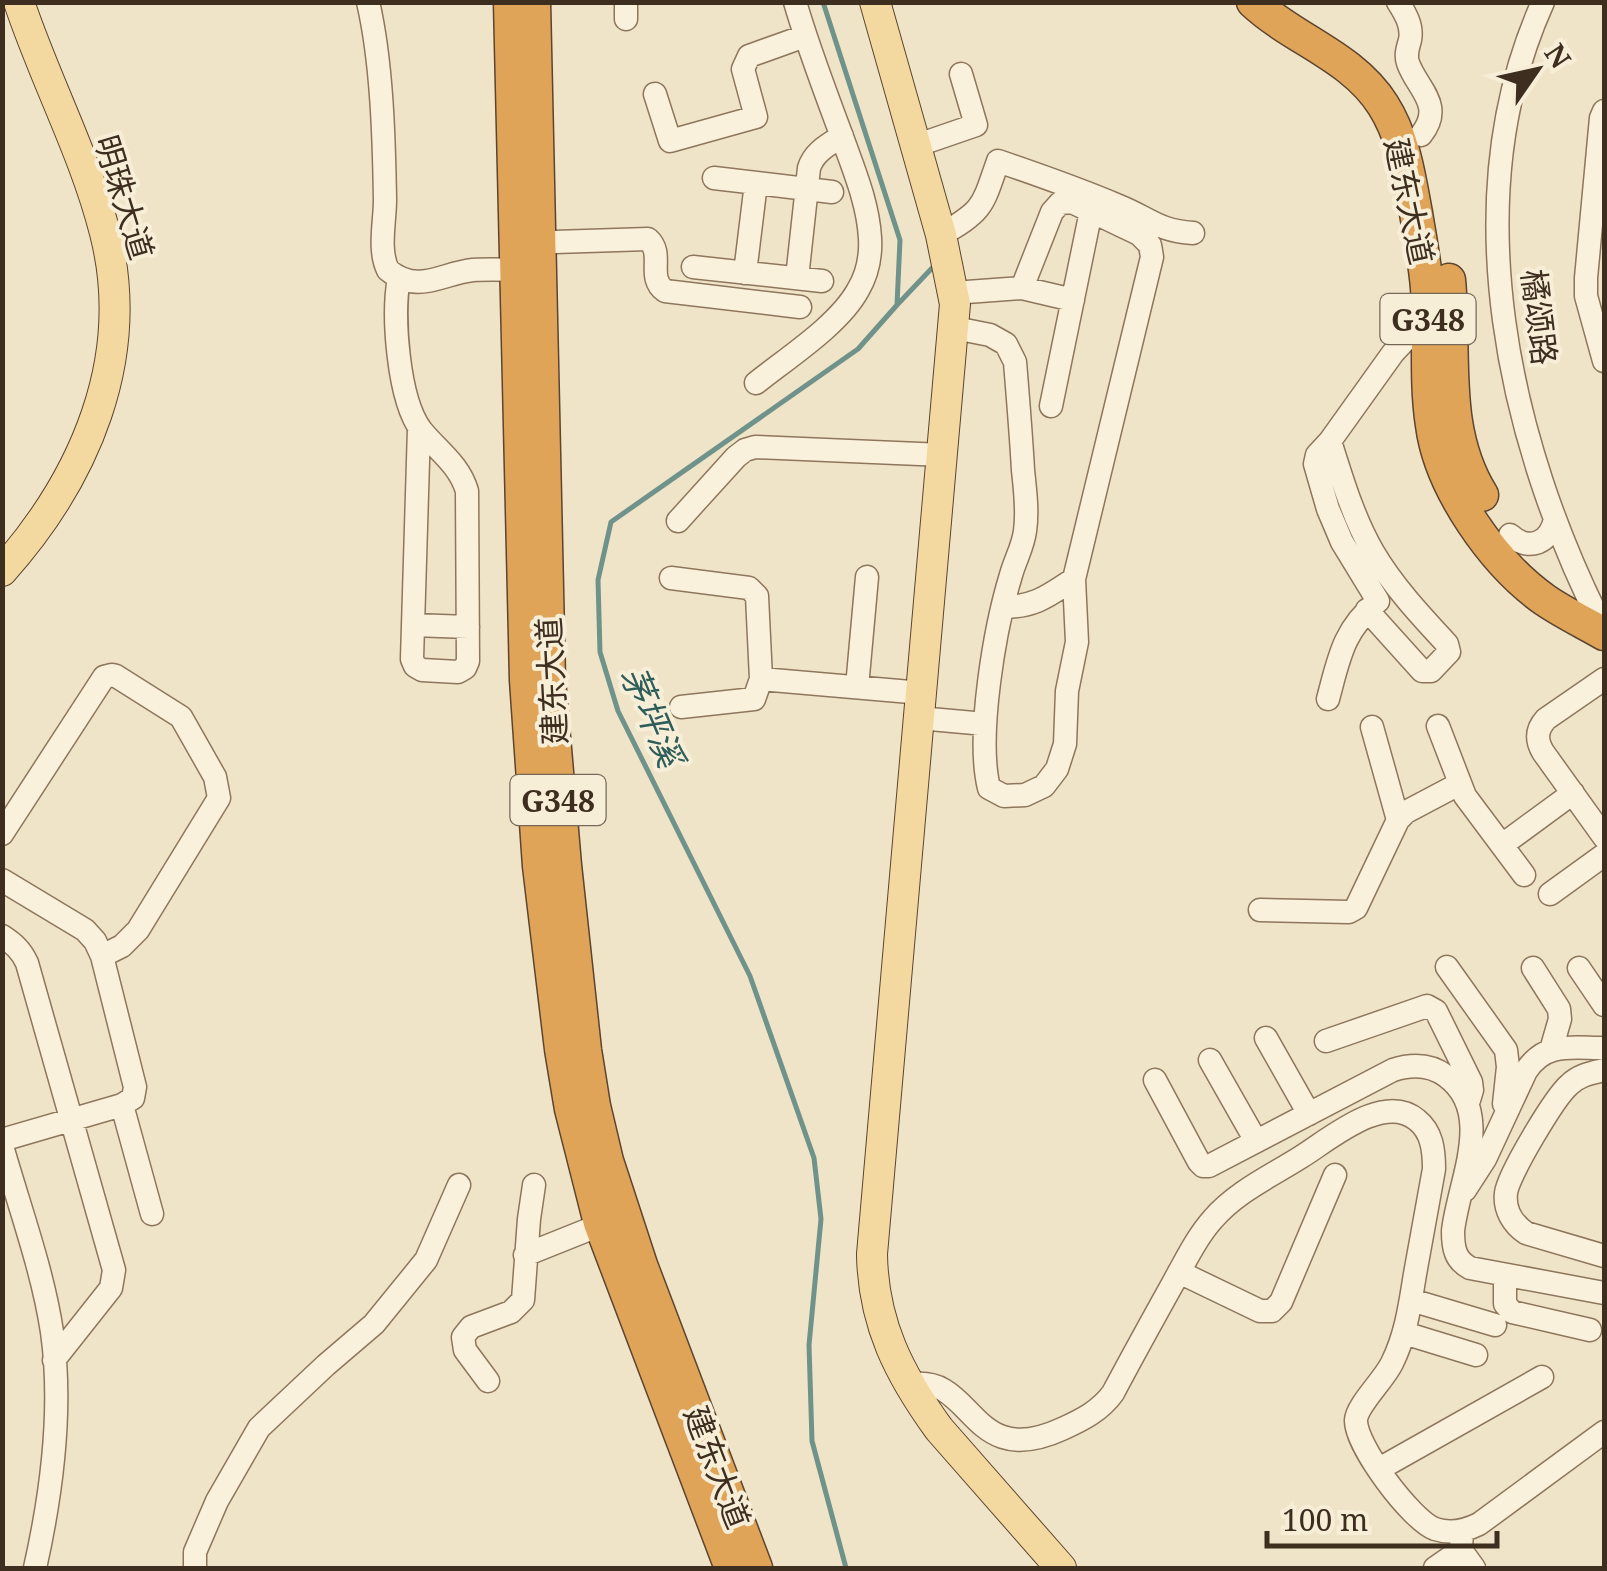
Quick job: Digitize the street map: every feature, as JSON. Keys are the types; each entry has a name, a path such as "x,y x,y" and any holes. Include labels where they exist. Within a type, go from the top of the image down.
{"highway":[{"name":"建东大道","path":"510,2 528,256 555,772 588,1069 607,1161 612,1220 730,1568"},
{"name":"建东大道","path":"528,256 534,2"},
{"name":"建东大道","path":"1253,2 1352,70 1382,102 1393,122 1406,164 1463,456 1474,482 1510,536 1604,632"},
{"name":"建东大道","path":"1286,2 1347,40 1384,72 1411,112 1420,135 1447,262 1428,366 1432,429 1454,492 1472,522 1518,576 1544,599 1604,632"},
{"name":"建东大道","path":"612,1220 756,1568"}],"main road":[{"name":"明珠大道","path":"2,571 42,522 90,435 106,386 114,336 114,283 105,233 19,2"},
{"path":"874,2 941,235 953,293 954,328 872,1281 885,1335 909,1384 940,1429 1061,1568"},
{"name":"明珠大道","path":"2,14 88,240 98,312 94,359 75,428 44,490 2,546"}],"street":[{"path":"368,2 378,77 384,256 388,270 399,278 426,282 528,256 648,239 656,249 656,281 665,291 800,307"},
{"path":"756,383 836,318 858,290 870,255 868,220 859,183 795,2"},
{"path":"1398,2 1411,33 1407,60 1430,107 1428,123 1420,135"},
{"name":"橘颂路","path":"1543,2 1515,83 1500,159 1498,235 1504,314 1516,390 1536,466 1604,632"},
{"path":"655,94 670,141 756,117 744,69 749,56 804,36"},
{"path":"916,146 976,126 962,74"},
{"path":"1604,111 1586,278 1590,314 1604,361"},
{"path":"797,278 812,159 842,136"},
{"path":"941,235 972,217 984,203 998,160 1066,184 1160,228 1193,233"},
{"path":"714,178 832,192"},
{"path":"745,273 756,183"},
{"path":"954,328 990,335 1006,344 1015,362 1026,532 998,626 985,724 985,772 989,788 1004,796 1024,795 1044,786 1057,769 1065,744 1067,691 1077,642 1074,578 1152,257 1150,245 1139,234 1072,202 1060,203 1052,212 1022,288"},
{"path":"1052,406 1091,212"},
{"path":"693,267 822,281"},
{"path":"399,278 396,304 401,372 408,402 420,428 456,467 467,491 468,661 458,672 422,670 412,659 420,428"},
{"path":"953,293 1022,288 1073,300"},
{"path":"1328,699 1345,640 1358,619 1380,599 1360,576 1342,542 1316,474 1317,455 1393,353 1409,336 1439,318"},
{"path":"678,521 745,450 943,456"},
{"path":"1510,536 1524,544 1538,543 1550,534 1555,520"},
{"path":"671,578 748,588 757,596 762,679 754,699 682,707"},
{"path":"857,687 866,578"},
{"path":"1003,606 1036,603 1074,578"},
{"path":"1036,603 1059,606 1076,618"},
{"path":"413,626 468,627"},
{"path":"2,834 104,678 112,674 182,717 216,777 219,798 138,930 122,946 102,956"},
{"path":"762,679 857,687 985,724"},
{"path":"1604,679 1550,716 1538,732 1540,747 1604,837"},
{"path":"1438,726 1458,784 1524,875"},
{"path":"1372,727 1398,820"},
{"path":"1260,910 1349,912 1356,908 1398,820 1458,784"},
{"path":"1502,845 1573,793"},
{"path":"1550,894 1604,855"},
{"path":"2,880 85,930 95,942 135,1086 133,1098 122,1105 2,1143 48,1312 54,1360 52,1478 35,1568"},
{"path":"2,936 14,943 12,955 27,963 114,1270 111,1288 54,1360"},
{"path":"1447,966 1506,1050 1506,1114"},
{"path":"1533,968 1559,1010 1551,1050"},
{"path":"1579,968 1604,1005"},
{"path":"1326,1041 1428,1006 1436,1011 1469,1076 1472,1090 1468,1103"},
{"path":"1266,1038 1309,1114"},
{"path":"1458,1200 1486,1159 1530,1065 1551,1050 1604,1048"},
{"path":"1210,1060 1256,1141"},
{"path":"1156,1080 1199,1162 1209,1166 1386,1073 1409,1066 1425,1066 1440,1072 1459,1088 1468,1103 1472,1130 1453,1231 1453,1247 1460,1260 1470,1268 1604,1293"},
{"path":"1604,1070 1583,1075 1558,1096 1510,1179 1505,1196 1513,1221 1526,1232 1604,1256"},
{"path":"122,1105 152,1214"},
{"path":"909,1384 921,1382 944,1390 988,1430 1004,1439 1022,1442 1050,1435 1084,1418 1107,1400 1214,1217 1240,1195 1365,1118 1391,1110 1404,1112 1426,1128 1432,1141 1434,1168 1404,1334 1389,1370 1356,1416 1359,1436 1407,1508 1466,1550"},
{"path":"1179,1272 1260,1311 1272,1310 1281,1302 1334,1176"},
{"path":"196,1568 195,1552 217,1501 259,1428 374,1324 426,1260 459,1185"},
{"path":"488,1381 465,1350 463,1337 472,1327 512,1312 523,1300 534,1185"},
{"path":"525,1255 612,1220"},
{"path":"1505,1275 1505,1304 1512,1312 1590,1330"},
{"path":"1411,1300 1495,1325"},
{"path":"1404,1334 1476,1355"},
{"path":"1379,1469 1542,1377"},
{"path":"1436,1568 1466,1550 1479,1524 1604,1432"},
{"path":"1496,1529 1575,1472 1571,1458"}],"waterway":[{"name":"茅坪溪","path":"823,2 900,240 897,305 858,349 611,522 598,580 600,652 618,711 750,976 814,1158 821,1219 809,1345 812,1441 846,1568"},
{"path":"897,305 933,267"}]}
